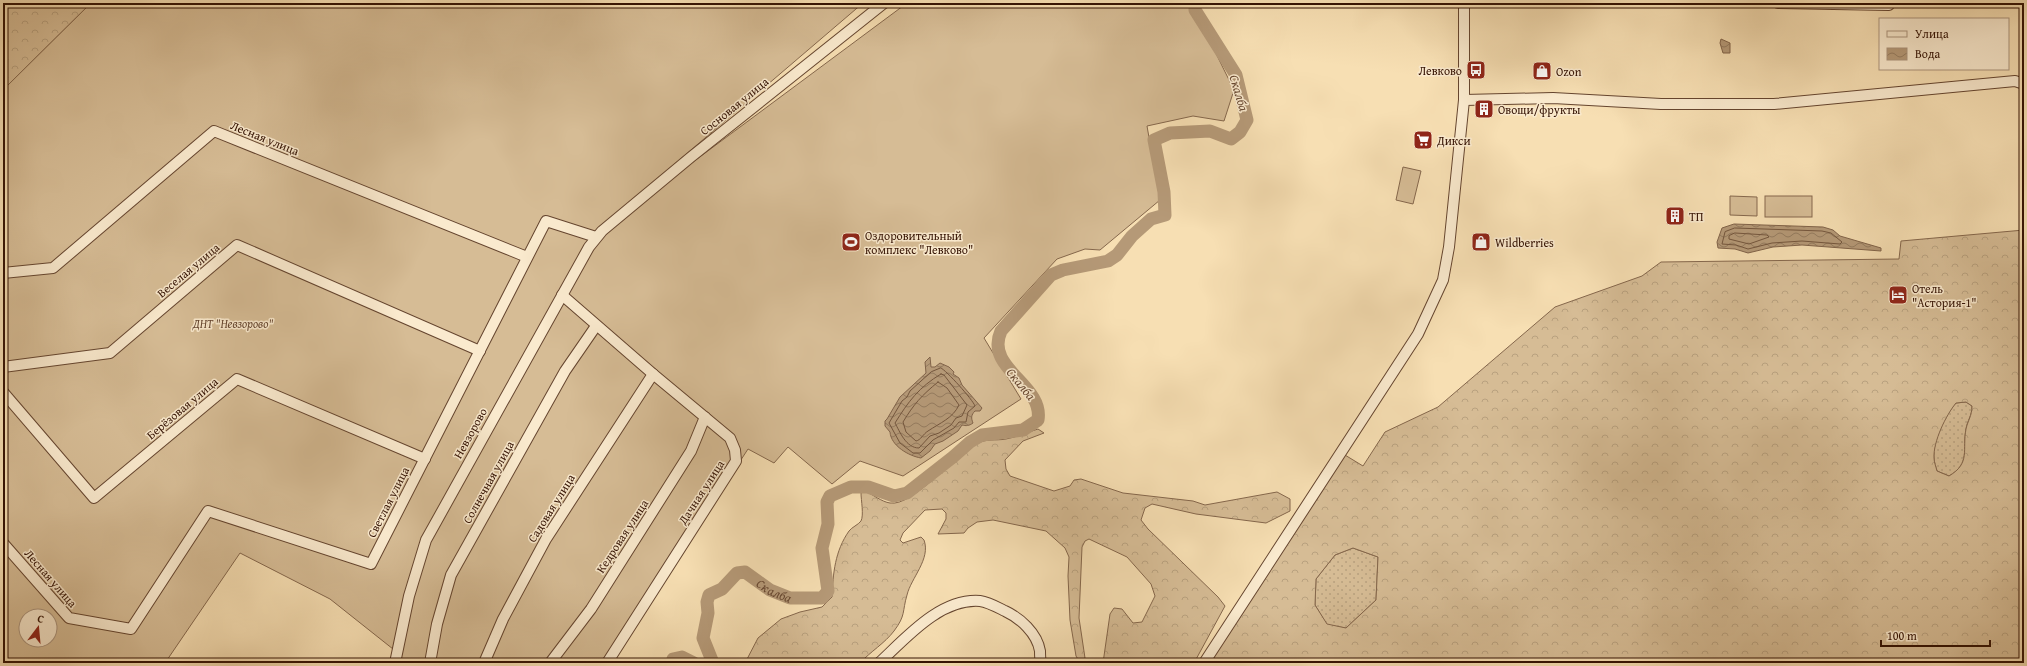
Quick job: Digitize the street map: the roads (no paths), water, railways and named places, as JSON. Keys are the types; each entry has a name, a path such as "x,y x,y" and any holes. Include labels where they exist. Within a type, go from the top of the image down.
{"street":[{"name":"Сосновая улица","path":"599,234 691,157 884,3"},
{"path":"1204,663 1418,334 1430,312 1443,280 1450,247 1464,100 1464,3"},
{"path":"1778,3 1889,5"},
{"path":"1464,100 1553,98 1660,104 1774,104 2015,81 2024,84"},
{"name":"Лесная улица","path":"3,273 53,268 214,131 527,257"},
{"name":"Светлая улица","path":"131,629 208,511 371,564 546,221 599,234"},
{"name":"Невзорово","path":"395,663 409,596 426,540 562,294 599,234"},
{"name":"Веселая улица","path":"3,366 110,353 238,245 480,351"},
{"name":"Дачная улица","path":"562,294 596,326 730,438 736,450 736,461 607,663"},
{"name":"Солнечная улица","path":"430,663 438,624 451,575 565,371 596,326"},
{"name":"Садовая улица","path":"484,663 503,619 546,540 653,374"},
{"name":"Берёзовая улица","path":"3,392 94,498 237,379 425,459"},
{"name":"Кедровая улица","path":"550,663 591,609 691,452 705,417"},
{"name":"Лесная улица","path":"3,543 69,618 131,629"},
{"path":"879,663 932,617 952,605 966,601 981,601 995,606 1021,621 1035,640 1040,650 1041,663"}],"water":[{"path":"1721,39 1730,43 1730,53 1723,53 1720,43"},
{"path":"1734,224 1823,227 1833,230 1840,236 1881,248 1881,251 1802,245 1773,247 1748,253 1735,249 1718,248 1717,242 1722,228"},
{"path":"930,357 931,367 935,367 940,363 949,367 954,372 953,374 959,378 962,385 982,408 980,411 975,411 973,414 973,423 968,426 962,425 958,431 943,441 935,444 930,451 921,458 906,453 897,446 891,437 890,432 885,426 885,421 900,397 926,373 925,362"}],"waterway":[{"name":"Скалба","path":"713,663 703,638 708,613 707,602 709,595 722,589 737,573 745,572 770,590 790,598 822,598 828,591 822,548 828,524 827,502 830,496 851,487 868,487 894,496 907,493 970,442 982,435 1023,430 1038,420 1037,407 1032,396 1000,356 998,344 1001,331 1051,275 1063,270 1108,261 1117,255 1132,236 1151,219 1165,215 1164,192 1154,140 1170,133 1210,131 1231,139 1240,132 1247,120 1236,75 1195,10 1195,3"},
{"name":"Скалба","path":"672,663 673,659 682,657 694,663"}],"place":[{"name":"Левково","path":"1476,70"},
{"name":"Ozon","path":"1542,71"},
{"name":"Овощи/фрукты","path":"1484,109"},
{"name":"Дикси","path":"1423,140"},
{"name":"ТП","path":"1675,216"},
{"name":"Оздоровительный комплекс \"Левково\"","path":"851,242"},
{"name":"Wildberries","path":"1481,242"},
{"name":"Отель \"Астория-1\"","path":"1898,295"}],"park label":[{"name":"ДНТ \"Невзорово\"","path":"233,323"}]}
